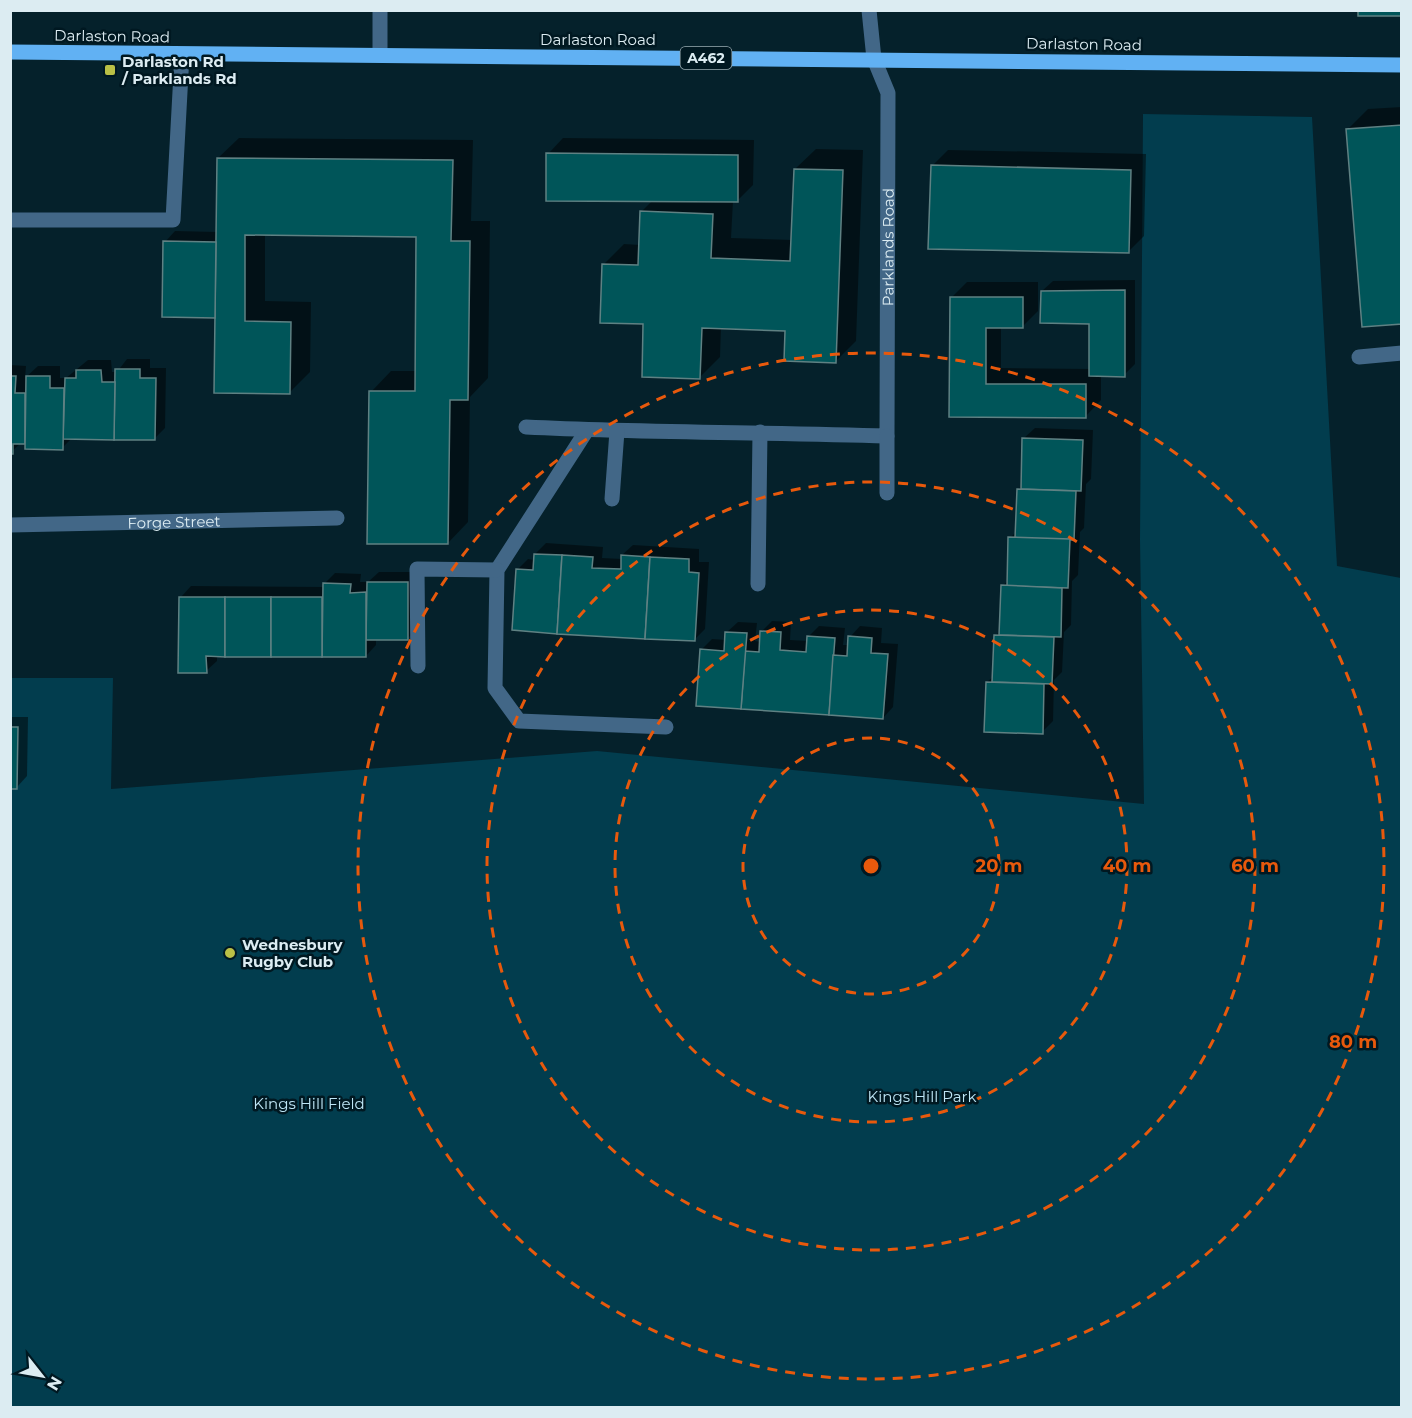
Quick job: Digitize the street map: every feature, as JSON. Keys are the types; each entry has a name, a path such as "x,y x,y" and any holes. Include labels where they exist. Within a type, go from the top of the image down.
{"main road":[{"name":"Darlaston Road","path":"10,52 1401,65"}],"street":[{"path":"380,10 380,55"},
{"name":"Parklands Road","path":"869,10 874,59 888,93 887,493"},
{"path":"10,220 173,220 182,55"},
{"path":"1359,357 1401,352"},
{"path":"526,427 887,436"},
{"path":"587,430 497,570 495,688 519,721 666,728"},
{"path":"612,499 617,430"},
{"path":"758,584 760,432"},
{"name":"Forge Street","path":"10,525 337,518"},
{"path":"418,666 417,569 497,570"}],"green space":[{"name":"Kings Hill Park","path":"1143,114 1312,117 1337,566 1401,578 1401,1407 11,1408 11,678 113,678 111,789 597,751 1144,804 1140,540"}],"building":[{"path":"1358,10 1402,10 1402,16 1358,16"},
{"path":"1402,125 1402,324 1362,327 1346,129"},
{"path":"546,153 738,155 738,202 546,201"},
{"path":"217,158 453,160 451,241 470,241 468,400 450,400 448,544 367,544 369,391 415,391 416,237 245,235 245,321 291,322 290,394 214,393"},
{"path":"931,165 1131,170 1129,253 928,249"},
{"path":"794,169 843,170 836,363 784,361 785,331 702,328 700,379 642,377 643,324 600,323 602,264 638,265 640,211 713,214 711,258 790,261"},
{"path":"163,241 216,242 215,318 162,317"},
{"path":"1125,290 1125,377 1089,376 1089,324 1040,323 1041,291"},
{"path":"950,297 1023,297 1023,328 986,328 986,384 1086,384 1086,418 949,417"},
{"path":"115,369 140,369 140,378 156,378 155,440 114,440"},
{"path":"76,370 101,370 102,382 115,382 114,440 63,439 65,378 76,378"},
{"path":"10,376 16,376 15,393 25,393 25,444 13,444 13,454 10,454"},
{"path":"26,376 50,376 50,388 64,388 63,450 25,449"},
{"path":"1022,438 1083,440 1081,491 1021,489"},
{"path":"1017,489 1076,491 1074,540 1015,538"},
{"path":"1008,537 1070,539 1068,588 1007,586"},
{"path":"534,554 562,555 557,634 512,630 516,569 533,570"},
{"path":"562,555 593,557 592,568 621,569 621,555 650,557 645,639 557,634"},
{"path":"650,557 689,559 689,572 699,573 695,641 645,639"},
{"path":"367,582 408,582 408,640 366,640"},
{"path":"323,583 351,584 350,593 366,592 366,657 322,657"},
{"path":"1001,585 1062,588 1061,637 999,635"},
{"path":"179,597 225,597 225,657 206,656 207,673 178,673"},
{"path":"225,597 271,597 271,657 225,657"},
{"path":"271,597 322,597 322,657 271,657"},
{"path":"760,631 781,632 780,650 806,652 807,636 835,638 829,715 741,709 745,651 759,652"},
{"path":"725,632 747,633 741,709 696,706 700,649 724,651"},
{"path":"994,635 1054,637 1052,684 992,682"},
{"path":"848,636 872,638 871,653 888,654 883,719 829,715 833,655 847,656"},
{"path":"986,682 1044,684 1043,734 984,732"},
{"path":"10,727 18,727 17,789 10,789"}],"place":[{"name":"Darlaston Rd / Parklands Rd","path":"110,70"},
{"name":"Wednesbury Rugby Club","path":"230,953"}],"park label":[{"name":"Kings Hill Field","path":"309,1103"}]}
